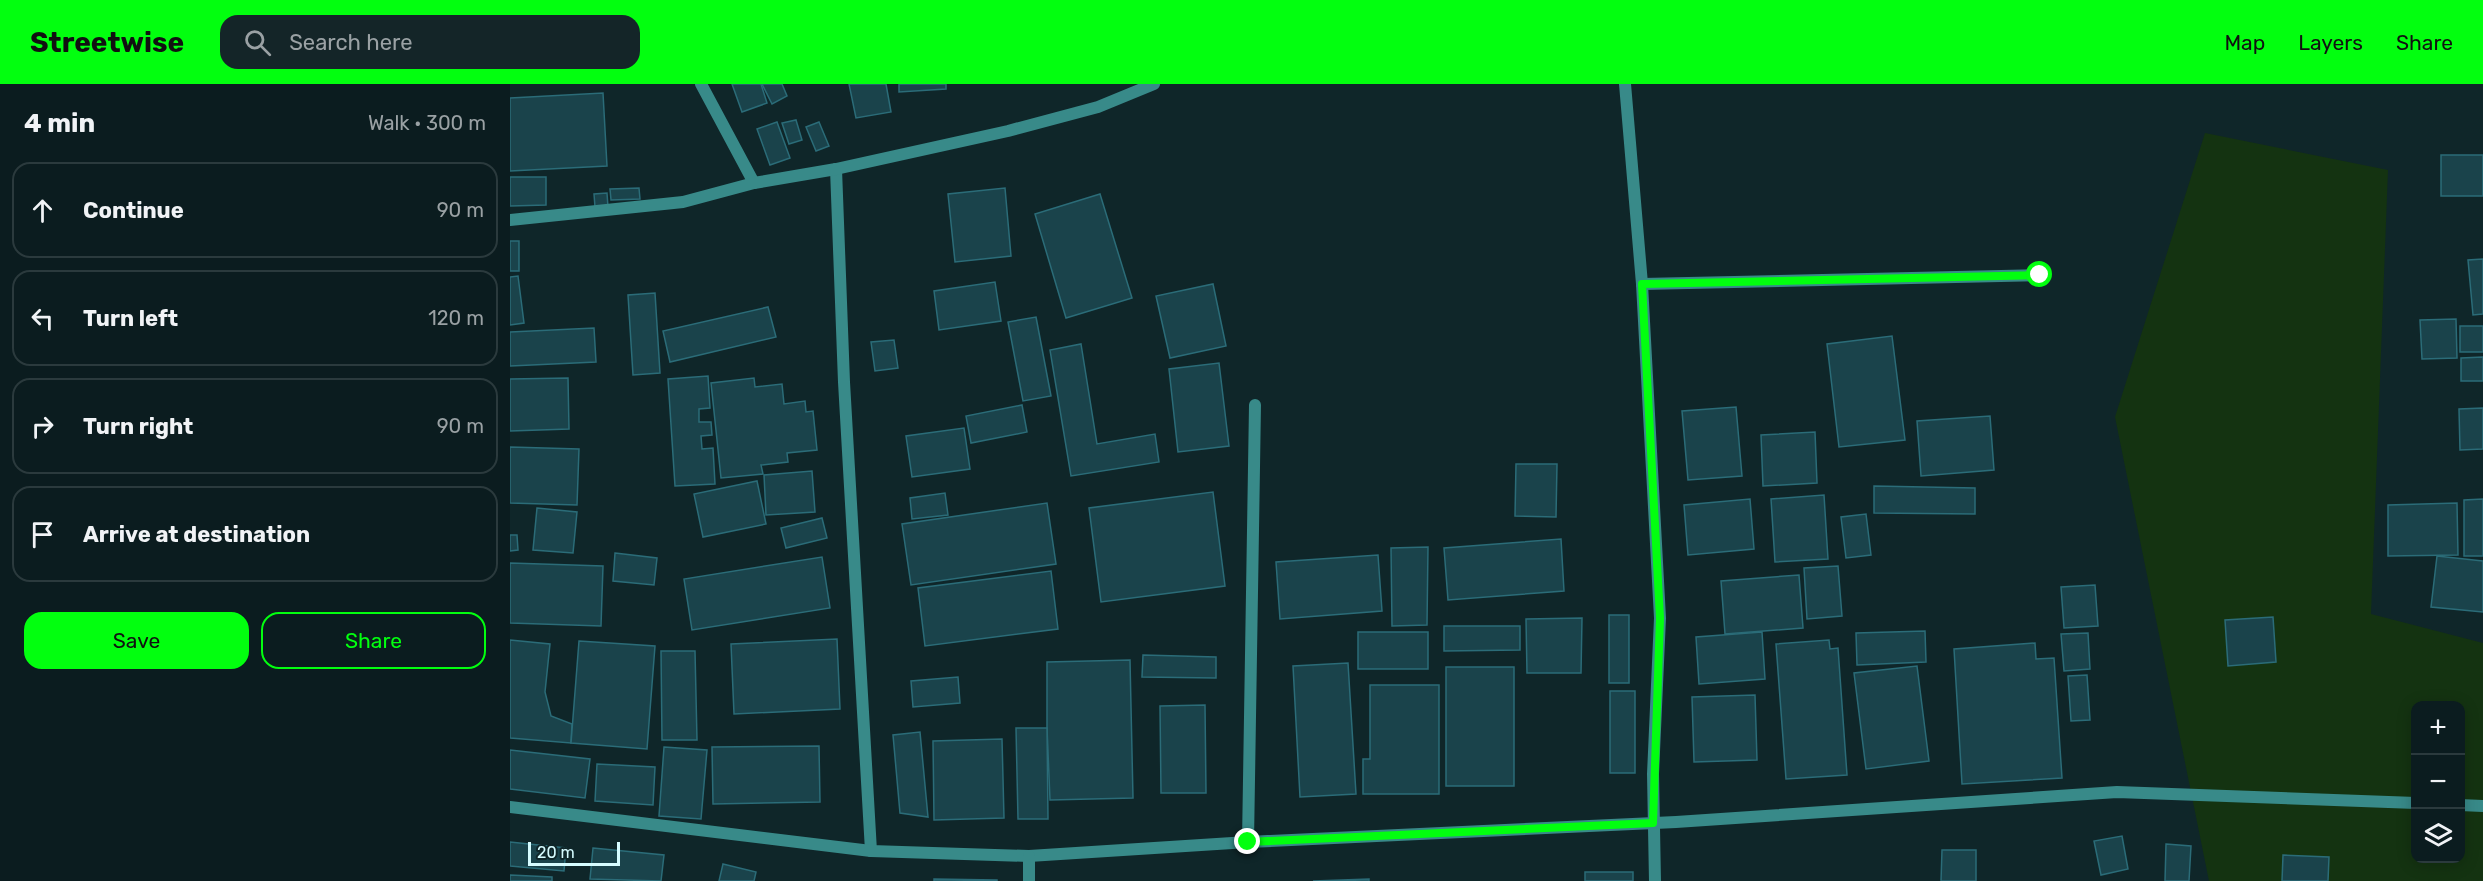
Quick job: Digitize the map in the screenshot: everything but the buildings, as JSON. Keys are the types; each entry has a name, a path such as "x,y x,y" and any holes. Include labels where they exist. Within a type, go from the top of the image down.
{"street":[{"path":"701,84 754,183"},
{"path":"510,220 683,202 754,183 836,169 1008,131 1098,107 1154,84"},
{"path":"1625,84 1642,284 1660,618 1653,823 1655,881"},
{"path":"836,169 844,382 871,851"},
{"path":"1642,284 2040,275"},
{"path":"1248,842 1255,405"},
{"path":"510,807 871,851 1029,856 1248,842 1653,823 2117,792 2411,803"},
{"path":"2465,805 2483,806"},
{"path":"1029,856 1029,881"}],"green space":[{"path":"2205,133 2388,170 2371,614 2483,643 2483,881 2209,881 2115,417"}],"route":[{"path":"1248,842 1653,823 1660,618 1642,284 2040,275"}]}
